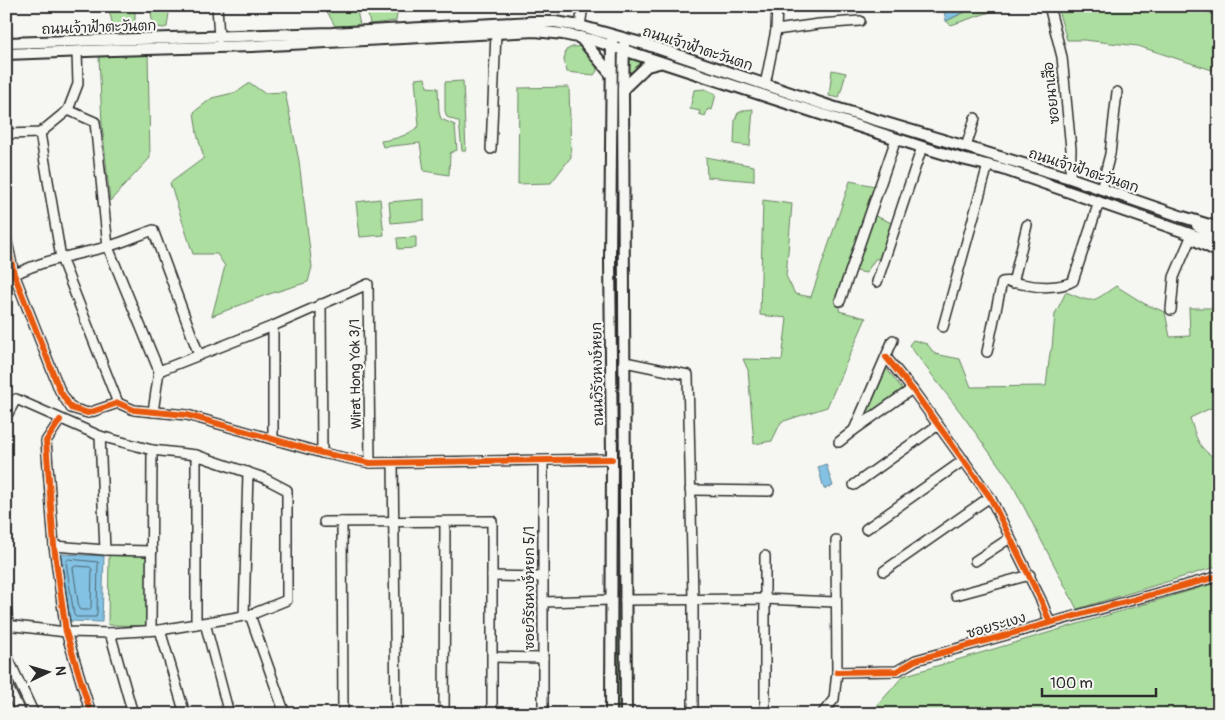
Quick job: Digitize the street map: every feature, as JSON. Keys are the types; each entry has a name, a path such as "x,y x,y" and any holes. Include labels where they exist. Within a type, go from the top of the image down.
{"main road":[{"name":"ถนนเจ้าฟ้าตะวันตก","path":"6,43 219,38 555,22 580,26 625,39 837,109 1070,178 1183,218"},
{"name":"ถนนเจ้าฟ้าตะวันตก","path":"6,54 252,46 535,31 580,37 896,139 988,165 1179,230"},
{"name":"ถนนวิรัชหงษ์หยก","path":"611,714 610,73 612,35"},
{"path":"580,37 610,73"},
{"name":"ถนนวิรัชหงษ์หยก","path":"625,39 623,89 626,714"},
{"path":"623,89 647,66 657,63 668,64"},
{"path":"1183,218 1219,228"},
{"path":"1183,218 1219,237"},
{"path":"1179,230 1219,252"},
{"path":"1179,230 1219,244"},
{"path":"610,259 624,259"},
{"path":"612,524 626,524"}],"street":[{"path":"217,6 219,38"},
{"path":"580,26 583,6"},
{"path":"765,85 776,30 777,6"},
{"name":"ซอยนาเสือ","path":"1049,6 1062,57 1071,149 1070,178"},
{"path":"776,30 860,21"},
{"path":"491,149 496,33"},
{"path":"6,134 40,133 68,110 78,84 77,52"},
{"path":"1101,189 1110,154 1117,92"},
{"path":"68,110 95,122 108,247 159,371 153,412"},
{"path":"966,147 975,118"},
{"path":"40,133 61,258 118,403"},
{"path":"840,301 896,139"},
{"path":"877,282 922,147"},
{"path":"943,327 988,165"},
{"path":"987,352 1001,286 1004,281 1044,286 1067,284 1073,281 1099,202"},
{"path":"1013,283 1026,225"},
{"path":"10,277 61,258 108,247 153,230 199,354"},
{"path":"6,237 10,277 60,391 71,408 88,413 118,403 134,410 187,415 322,453 370,463 612,459"},
{"path":"1171,310 1174,277 1191,237"},
{"name":"Wirat Hong Yok 3/1","path":"321,304 368,284 370,463"},
{"path":"159,371 273,326 321,304 322,453"},
{"path":"273,326 273,439"},
{"path":"854,430 893,340"},
{"path":"886,357 912,389 990,497 1030,575 1050,623"},
{"path":"625,362 688,375 693,599 693,714"},
{"path":"839,442 912,389"},
{"path":"6,417 16,399 100,436 152,450 196,455 264,478 287,490 287,600 247,616 155,630 110,633 66,632 7,625 6,608"},
{"path":"60,420 46,441 54,546 66,632 91,714"},
{"path":"854,485 938,425"},
{"path":"100,436 105,550"},
{"path":"152,450 152,551 155,630 185,714"},
{"path":"196,455 201,623 229,714"},
{"path":"866,530 964,460"},
{"name":"ซอยวิรัชหงษ์หยก 5/1","path":"543,461 543,714"},
{"path":"393,462 396,714"},
{"path":"248,472 247,616 286,714"},
{"path":"690,490 769,490"},
{"path":"884,571 990,497"},
{"path":"324,522 492,521 492,714"},
{"path":"342,522 343,714"},
{"path":"444,714 445,522"},
{"path":"975,561 1010,538"},
{"path":"822,714 834,699 837,672 836,540"},
{"path":"54,546 152,551"},
{"path":"764,556 765,714"},
{"path":"956,595 1030,575"},
{"path":"492,576 543,578"},
{"name":"ซอยระเงง","path":"837,672 896,671 916,660 1219,576"},
{"path":"625,600 764,599 835,602"},
{"path":"543,602 610,600"},
{"path":"110,633 133,714"},
{"path":"6,654 34,714"},
{"path":"493,657 543,658"},
{"path":"6,683 19,714"}],"green space":[{"path":"108,6 135,6 135,27 127,31 113,26"},
{"path":"150,6 170,6 167,27 153,26"},
{"path":"324,6 356,6 360,25 335,26"},
{"path":"366,6 398,6 396,21 370,24"},
{"path":"529,6 574,6 571,10 529,9"},
{"path":"973,6 1008,6 951,25 946,21 972,9"},
{"path":"1204,6 1203,11 1219,16 1219,44 1212,70 1138,46 1067,40 1057,7"},
{"path":"587,46 596,62 597,71 594,75 567,72 564,60 566,50 572,47"},
{"path":"148,53 150,158 110,201 102,124 99,56"},
{"path":"627,57 646,63 628,79"},
{"path":"618,64 620,197 616,246 616,81"},
{"path":"832,70 846,73 839,98 829,96"},
{"path":"425,78 427,87 438,88 441,119 455,125 457,150 450,153 449,175 424,171 420,143 383,147 381,141 401,136 419,126 415,79"},
{"path":"463,81 466,151 462,151 459,122 447,117 445,111 445,82"},
{"path":"250,83 264,93 285,92 299,161 312,267 308,282 266,295 212,316 225,266 217,254 193,254 170,183 204,158 197,134 194,112 212,98 237,92"},
{"path":"569,87 571,157 551,183 518,184 519,88"},
{"path":"705,89 716,94 712,110 708,109 705,116 699,114 700,111 690,109 694,90"},
{"path":"753,109 750,146 734,144 735,120 738,113"},
{"path":"706,157 754,166 754,181 707,177"},
{"path":"850,181 875,186 839,311 866,318 827,407 781,422 772,441 754,444 748,370 743,359 782,360 787,318 760,315 763,200 792,204 786,276 795,294 811,297"},
{"path":"380,199 384,235 360,237 356,202"},
{"path":"424,199 424,220 391,223 389,202"},
{"path":"873,215 892,223 883,258 875,259 866,273 852,270"},
{"path":"416,237 416,248 398,249 397,238"},
{"path":"1116,286 1145,304 1165,312 1170,337 1190,336 1189,308 1219,308 1219,404 1190,418 1199,443 1212,456 1219,459 1219,566 1077,609 1011,482 909,345 913,340 927,344 935,354 960,359 971,387 1046,386 1055,314 1066,292 1082,299 1092,300 1097,299"},
{"path":"620,297 622,472 618,517 617,325"},
{"path":"886,368 904,391 863,418"},
{"path":"620,546 622,714 618,714 618,591"},
{"path":"109,554 149,555 148,626 108,625"},
{"path":"1219,582 1219,714 870,714 903,676"}],"water":[{"path":"943,6 973,6 946,21"},
{"path":"826,464 833,486 824,489 818,467"},
{"path":"60,554 104,556 102,622 70,621"}],"cycle path":[{"path":"6,237 14,274 60,391 71,408 88,413 118,403 134,410 187,415 322,453 370,463 612,459"},
{"path":"886,357 912,389 990,497 1041,600 1050,623"},
{"path":"60,420 46,441 54,546 66,632 91,714"},
{"path":"837,672 897,671 916,660 1219,576"}]}
